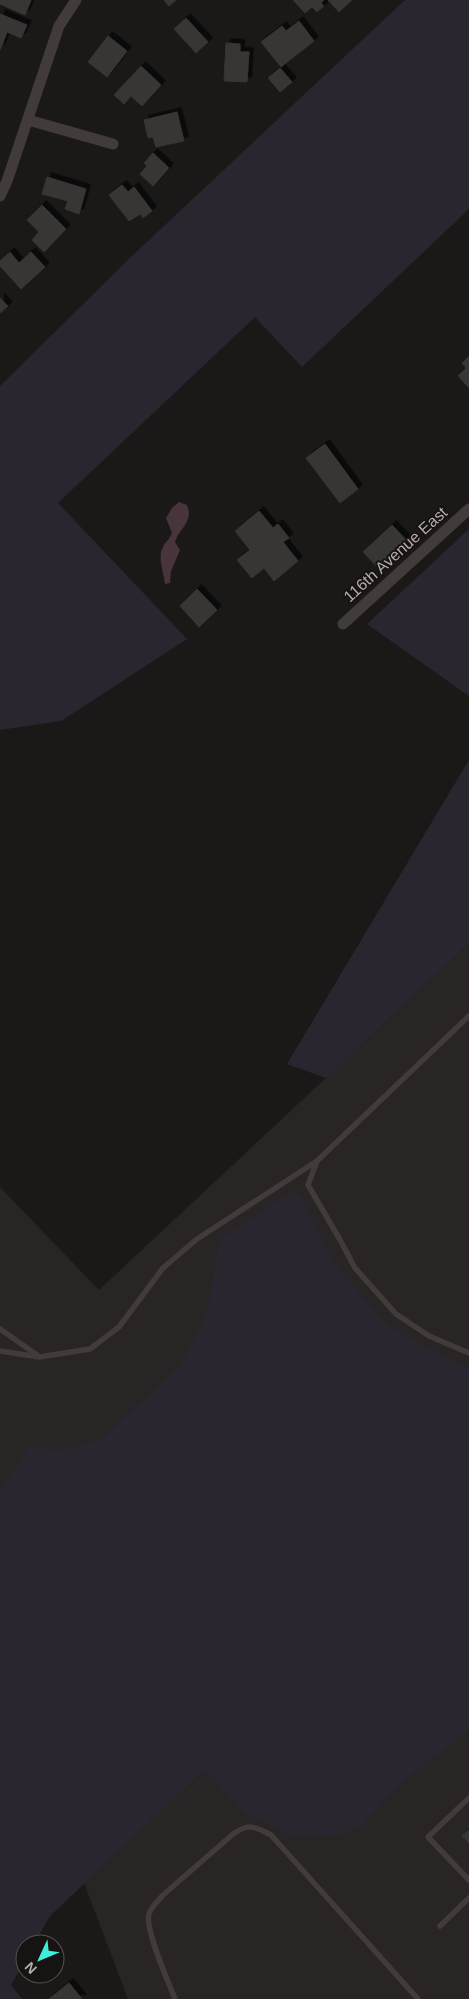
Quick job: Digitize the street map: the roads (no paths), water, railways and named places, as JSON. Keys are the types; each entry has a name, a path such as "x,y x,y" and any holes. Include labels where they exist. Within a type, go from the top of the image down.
{"street":[{"path":"0,196 28,120 59,26 76,0"},
{"path":"28,120 113,144"},
{"name":"116th Avenue East","path":"343,624 469,509"}],"lane":[{"path":"0,1351 39,1357 90,1350 119,1327 163,1268 197,1239 317,1160 469,1016"},
{"path":"317,1160 308,1186 339,1238 354,1268 396,1314 429,1336 469,1353"},
{"path":"0,1328 39,1357"},
{"path":"469,1798 428,1837 469,1880"},
{"path":"175,1999 148,1924 148,1915 163,1896 198,1865 242,1827 249,1826 259,1828 271,1835 418,1999"},
{"path":"440,1926 469,1898"}]}
